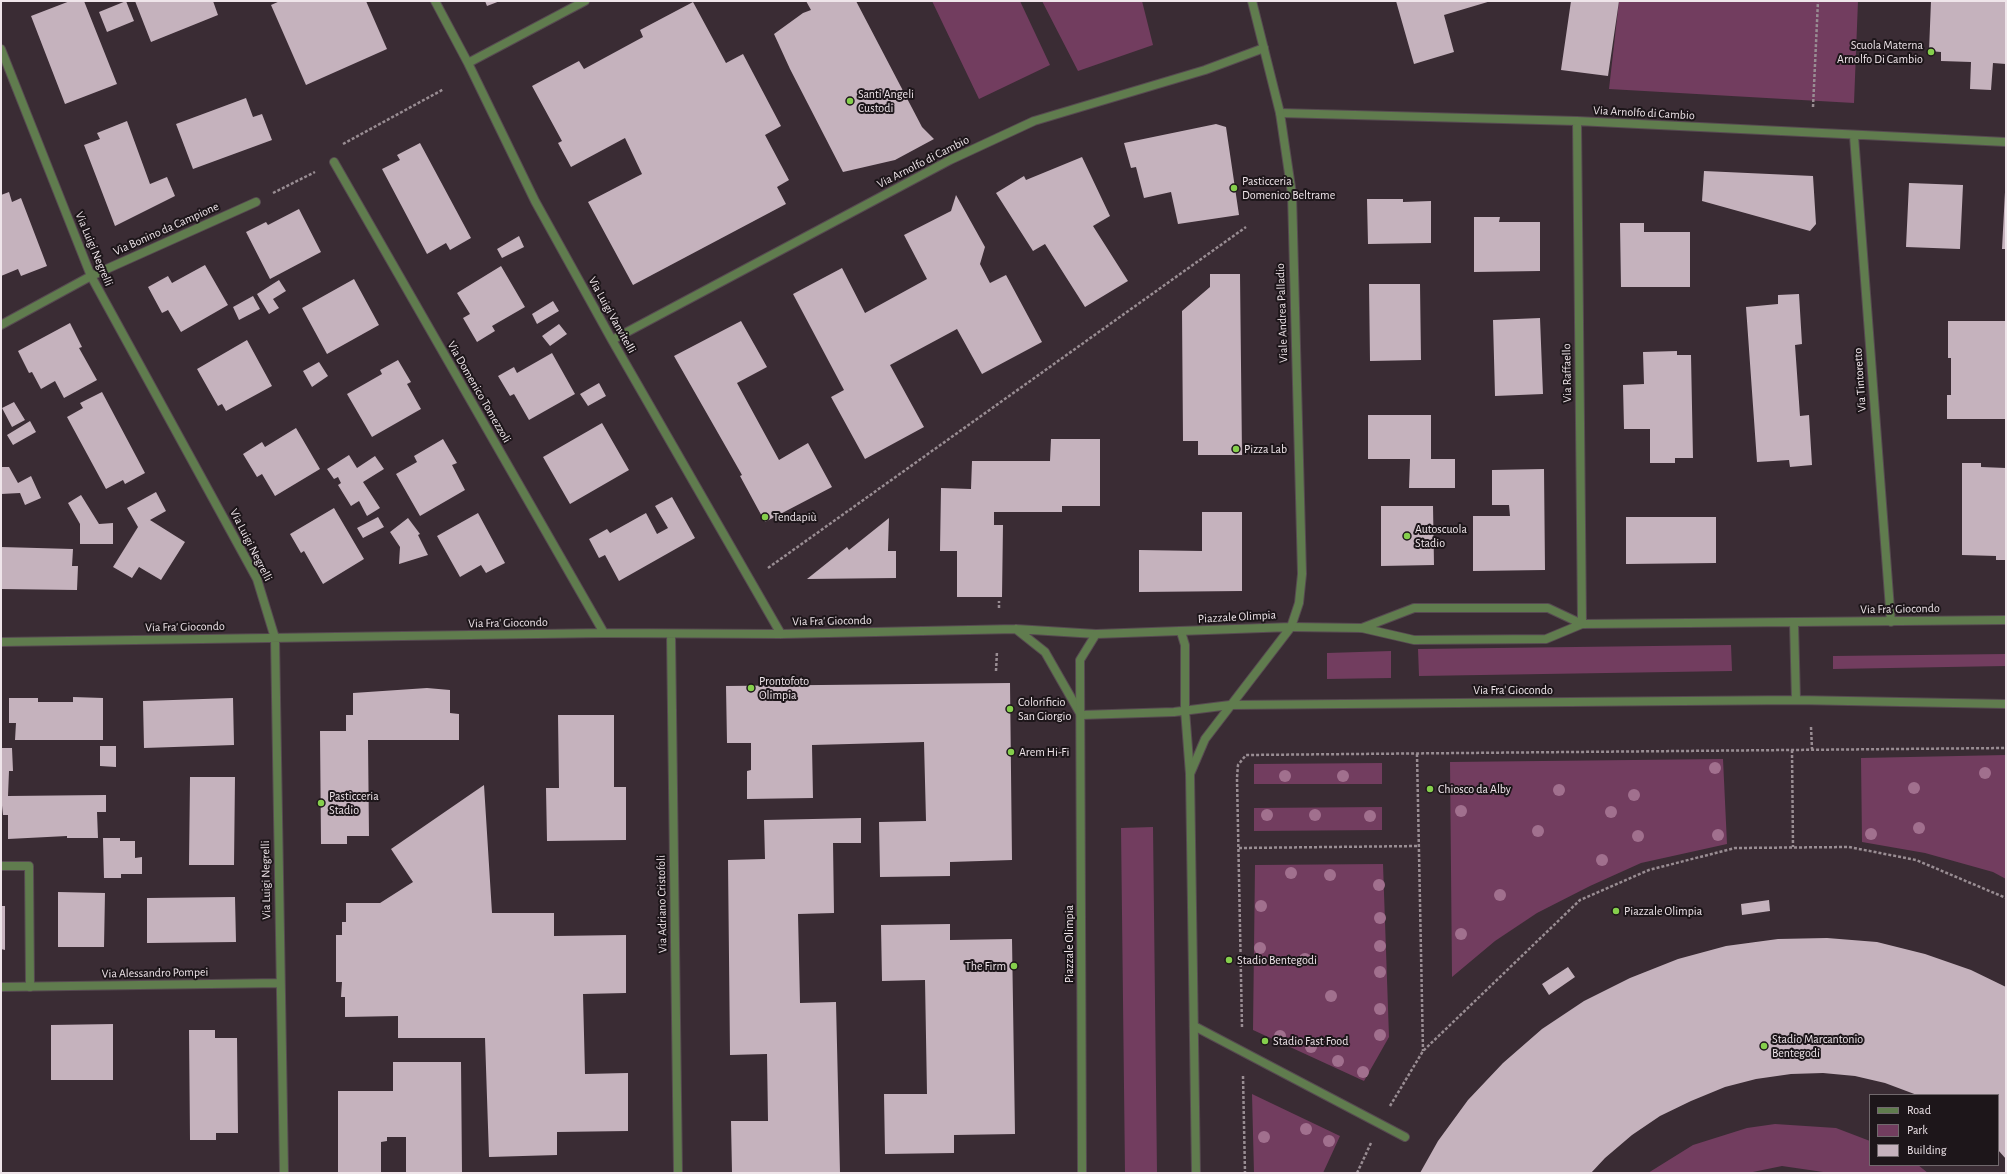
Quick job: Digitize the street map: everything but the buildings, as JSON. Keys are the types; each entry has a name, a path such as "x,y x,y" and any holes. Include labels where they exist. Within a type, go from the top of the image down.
{"street":[{"name":"Via Luigi Vanvitelli","path":"435,1 468,63 535,201 612,340 781,634"},
{"path":"468,63 585,1"},
{"name":"Viale Andrea Palladio","path":"1252,1 1280,113 1292,194 1302,574 1299,603 1291,627"},
{"name":"Via Arnolfo di Cambio","path":"612,340 950,160 1034,121 1206,70 1264,48"},
{"name":"Via Luigi Negrelli","path":"1,49 91,276 257,579 275,638 284,1173"},
{"name":"Via Arnolfo di Cambio","path":"1280,113 1576,121 1854,136 2006,142"},
{"name":"Via Raffaello","path":"1576,121 1582,624"},
{"name":"Via Tintoretto","path":"1854,136 1891,622"},
{"name":"Via Domenico Tomezzoli","path":"334,162 604,633"},
{"name":"Via Bonino da Campione","path":"1,325 91,276 256,202"},
{"name":"Via Fra' Giocondo","path":"1362,628 1414,608 1548,608 1582,624"},
{"name":"Via Fra' Giocondo","path":"1291,627 1362,628 1414,640 1546,639 1582,624 2006,620"},
{"path":"1794,623 1796,700"},
{"name":"Piazzale Olimpia","path":"1016,629 1096,634 1291,627"},
{"name":"Piazzale Olimpia","path":"1190,774 1204,739 1291,627"},
{"name":"Via Fra' Giocondo","path":"1,642 604,633 781,634 1016,629"},
{"name":"Piazzale Olimpia","path":"1016,629 1045,652 1081,715"},
{"name":"Piazzale Olimpia","path":"1182,632 1185,645 1185,710 1190,774 1196,1173"},
{"name":"Via Adriano Cristofoli","path":"671,634 678,1173"},
{"name":"Piazzale Olimpia","path":"1082,1173 1080,660 1096,634"},
{"name":"Via Fra' Giocondo","path":"1230,705 1796,700 2006,704"},
{"path":"1081,715 1174,712 1230,705"},
{"path":"1,866 29,866 30,987"},
{"name":"Via Alessandro Pompei","path":"1,987 280,983"},
{"path":"1194,1026 1405,1137"}],"path":[{"path":"1813,107 1818,1"},
{"path":"256,202 334,162 343,144 444,89"},
{"path":"768,568 1246,227"},
{"path":"1811,727 1812,749"},
{"path":"1245,1173 1238,765 1246,755 2006,748"},
{"path":"1792,750 1793,847"},
{"path":"1417,754 1423,1051"},
{"path":"1239,848 1419,846"},
{"path":"1357,1173 1380,1124 1423,1051 1580,900 1649,870 1735,848 1849,847 1916,860 2006,898"}],"green space":[{"path":"932,1 1020,1 1050,65 979,99"},
{"path":"1042,1 1142,1 1153,45 1078,71"},
{"path":"1619,1 1858,1 1854,103 1609,89"},
{"path":"1731,645 1732,671 1419,676 1418,649"},
{"path":"1391,651 1391,678 1327,679 1327,653"},
{"path":"2006,654 2006,666 1833,669 1833,656"},
{"path":"2006,755 2006,879 1993,872 1925,853 1862,842 1861,758"},
{"path":"1723,759 1727,844 1641,863 1590,886 1537,913 1495,941 1452,977 1450,762"},
{"path":"1382,763 1382,784 1254,784 1254,764"},
{"path":"1382,807 1382,830 1254,831 1254,808"},
{"path":"1153,827 1157,1173 1125,1173 1121,828"},
{"path":"1383,864 1389,1037 1364,1081 1253,1030 1255,865"},
{"path":"1252,1094 1340,1136 1323,1173 1254,1173"},
{"path":"1775,1124 1836,1128 1869,1141 1869,1166 1919,1166 1928,1173 1830,1173 1782,1166 1748,1173 1648,1173 1693,1145 1747,1128"}],"place":[{"name":"Scuola Materna Arnolfo Di Cambio","path":"1931,52"},
{"name":"Santi Angeli Custodi","path":"850,101"},
{"name":"Pasticceria Domenico Beltrame","path":"1234,188"},
{"name":"Pizza Lab","path":"1236,449"},
{"name":"Tendapiù","path":"765,517"},
{"name":"Autoscuola Stadio","path":"1407,536"},
{"name":"Prontofoto Olimpia","path":"751,688"},
{"name":"Colorificio San Giorgio","path":"1010,709"},
{"name":"Arem Hi-Fi","path":"1011,752"},
{"name":"Chiosco da Alby","path":"1430,789"},
{"name":"Pasticceria Stadio","path":"321,803"},
{"name":"Piazzale Olimpia","path":"1616,911"},
{"name":"Stadio Bentegodi","path":"1229,960"},
{"name":"The Firm","path":"1014,966"},
{"name":"Stadio Fast Food","path":"1265,1041"},
{"name":"Stadio Marcantonio Bentegodi","path":"1764,1046"}]}
